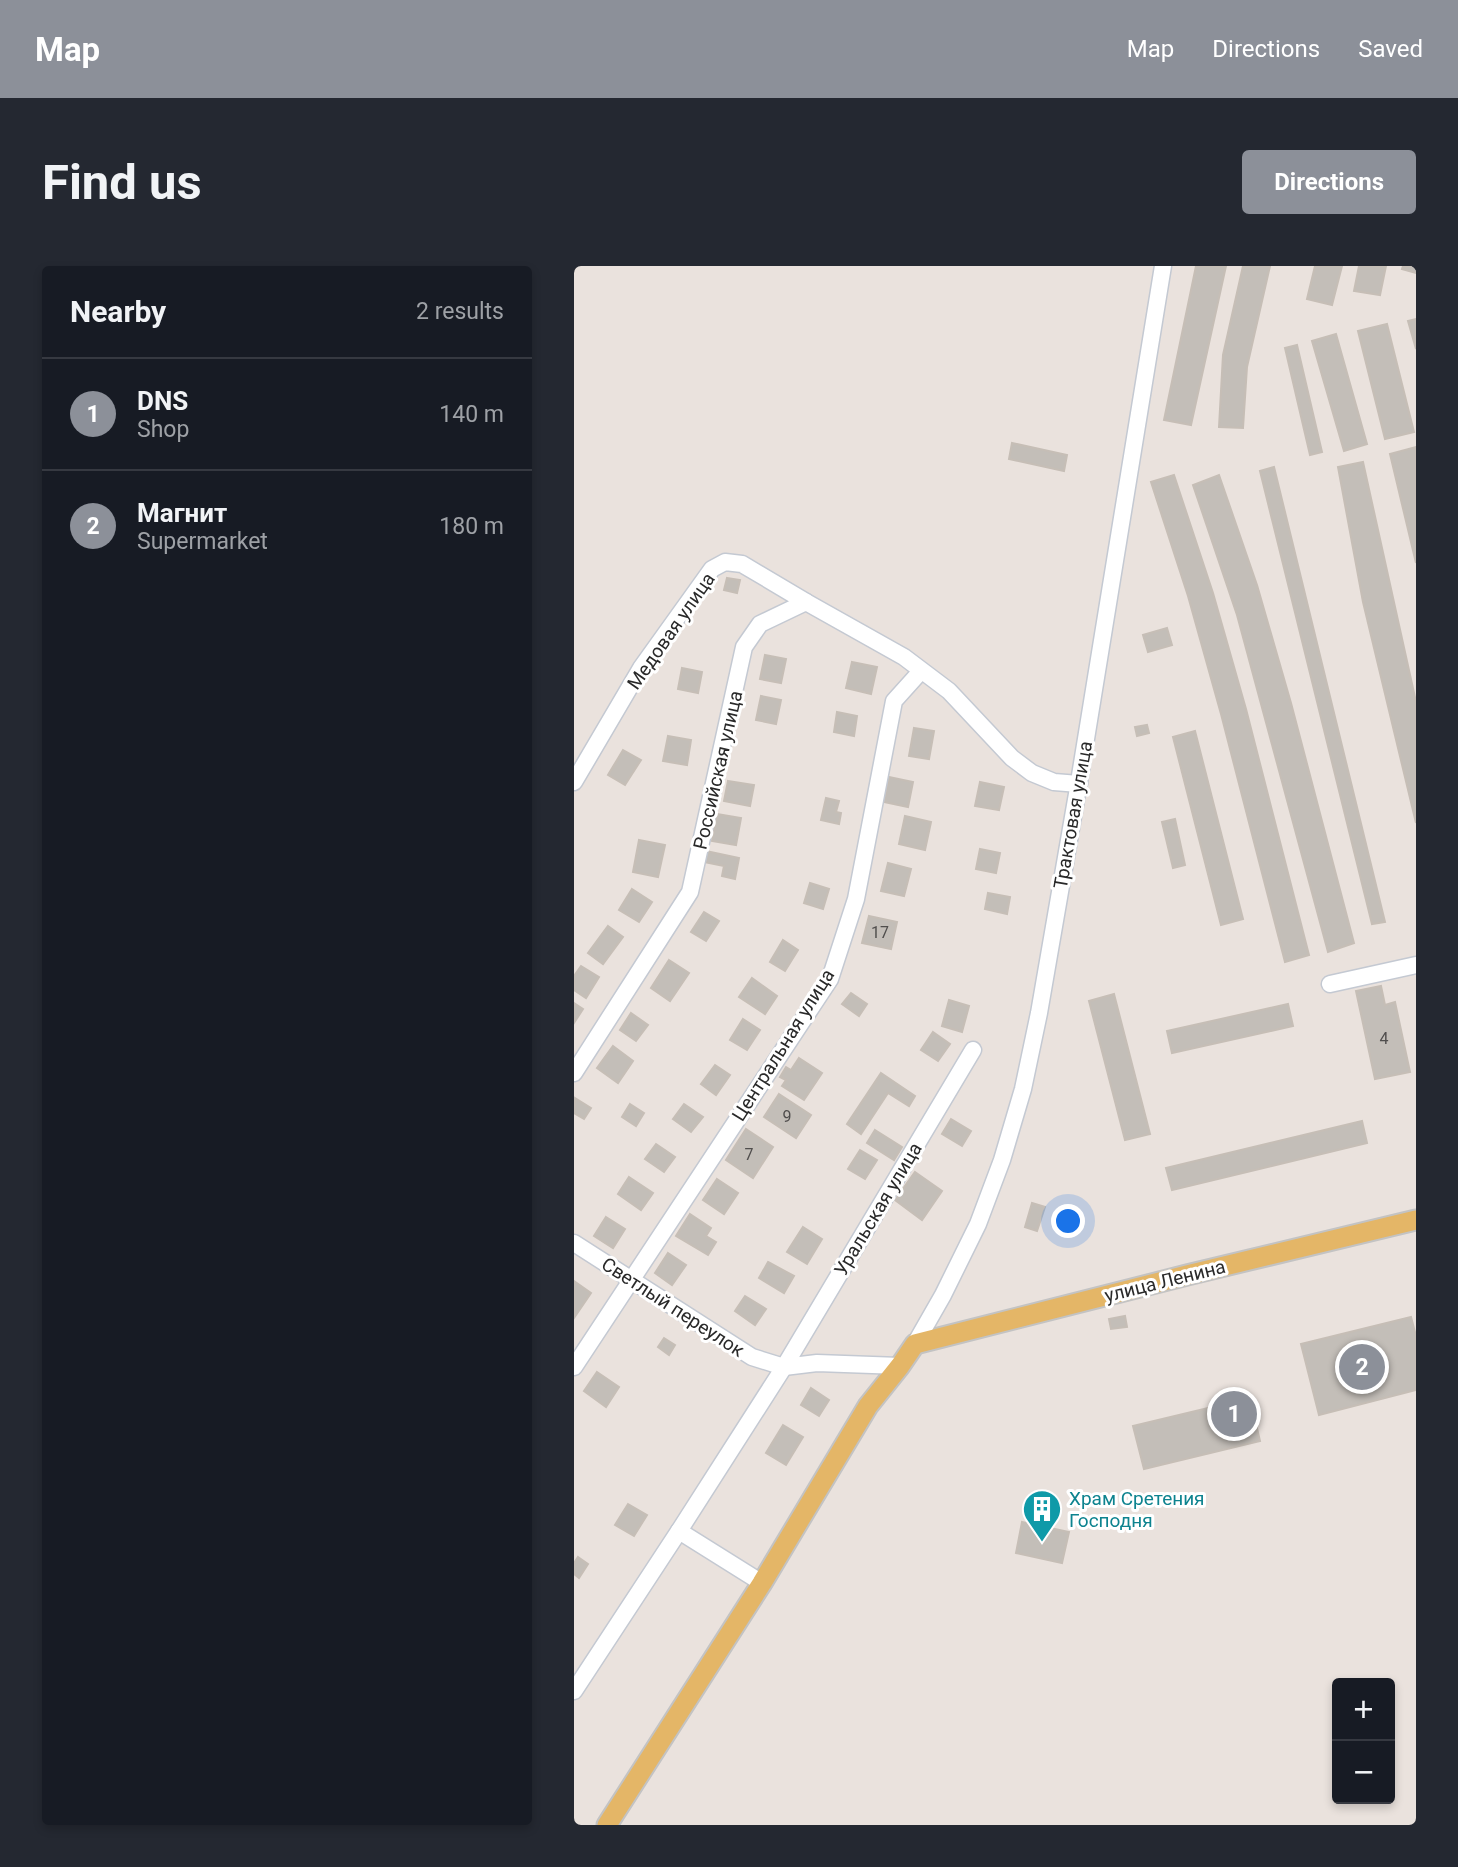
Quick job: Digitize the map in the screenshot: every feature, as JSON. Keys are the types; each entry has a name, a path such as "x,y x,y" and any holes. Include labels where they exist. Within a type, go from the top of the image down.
{"main road":[{"name":"улица Ленина","path":"915,1344 1416,1220"},
{"path":"607,1825 762,1583 868,1406 915,1344"}],"street":[{"name":"Трактовая улица","path":"915,1344 943,1296 978,1224 1023,1089 1079,784 1163,266"},
{"name":"Медовая улица","path":"574,782 641,668 712,569 725,562 741,564 806,602"},
{"path":"806,602 904,657 949,691 1012,758 1032,774 1054,782 1079,784"},
{"name":"Российская улица","path":"574,1073 690,892 744,647 760,624 806,602"},
{"name":"Центральная улица","path":"574,1367 830,979 856,899 894,701 921,671"},
{"path":"1330,984 1416,965"},
{"name":"Уральская улица","path":"679,1531 784,1367 973,1050"},
{"name":"Светлый переулок","path":"574,1243 752,1357 784,1367 817,1363 900,1366"},
{"path":"574,1691 679,1531 762,1583"}],"building":[{"path":"1196,266 1226,266 1191,425 1164,420"},
{"path":"1243,266 1270,266 1247,367 1243,428 1219,427 1223,355"},
{"path":"1315,266 1342,266 1332,305 1307,299"},
{"path":"1359,266 1386,266 1380,295 1354,291"},
{"path":"1403,266 1416,266 1416,273 1402,269"},
{"path":"1416,319 1416,349 1408,321"},
{"path":"1387,324 1414,432 1385,439 1358,331"},
{"path":"1336,334 1367,444 1344,451 1312,341"},
{"path":"1297,345 1322,452 1310,455 1285,348"},
{"path":"1012,443 1067,455 1064,471 1009,459"},
{"path":"1416,447 1416,563 1390,454"},
{"path":"1363,462 1416,702 1416,823 1363,602 1338,467"},
{"path":"1274,467 1385,922 1372,924 1260,471"},
{"path":"1174,475 1213,593 1246,709 1309,955 1285,962 1221,714 1188,596 1151,482"},
{"path":"1219,475 1257,585 1354,943 1328,952 1237,615 1193,485"},
{"path":"727,578 740,580 737,593 724,590"},
{"path":"1167,628 1172,645 1148,652 1143,635"},
{"path":"765,655 786,659 781,683 760,679"},
{"path":"852,662 877,667 871,694 846,688"},
{"path":"682,668 702,672 698,693 678,689"},
{"path":"761,696 781,700 776,724 756,720"},
{"path":"837,712 857,716 854,736 834,732"},
{"path":"1147,725 1149,733 1137,736 1135,727"},
{"path":"914,728 934,731 929,759 909,756"},
{"path":"1195,731 1243,919 1221,925 1173,737"},
{"path":"668,736 691,740 687,765 663,761"},
{"path":"623,750 641,760 625,785 608,775"},
{"path":"889,777 913,782 908,807 884,802"},
{"path":"728,781 754,785 750,806 724,801"},
{"path":"980,782 1004,787 999,810 975,806"},
{"path":"826,798 839,801 836,812 841,813 839,824 821,820"},
{"path":"717,814 741,818 736,845 712,841"},
{"path":"905,816 931,822 925,850 899,844"},
{"path":"1175,819 1185,865 1173,868 1162,822"},
{"path":"639,840 665,845 658,877 633,872"},
{"path":"980,849 1000,853 996,873 976,869"},
{"path":"706,851 739,858 735,879 722,876 724,866 704,862"},
{"path":"888,863 911,869 904,896 881,891"},
{"path":"810,883 829,889 823,909 804,903"},
{"path":"632,889 652,902 639,922 619,910"},
{"path":"988,893 1010,897 1007,914 985,909"},
{"path":"704,912 719,921 706,941 691,932"},
{"path":"869,916 897,922 891,949 862,943"},
{"path":"608,926 623,937 603,964 588,953"},
{"path":"783,940 798,950 785,971 770,962"},
{"path":"669,960 689,973 670,1001 651,988"},
{"path":"581,966 599,977 586,998 574,990 574,976"},
{"path":"752,978 777,996 765,1014 739,997"},
{"path":"1381,986 1385,1005 1395,1002 1410,1072 1375,1079 1356,991"},
{"path":"851,993 867,1004 859,1016 842,1004"},
{"path":"1114,994 1150,1134 1125,1140 1089,1001"},
{"path":"949,1000 969,1006 962,1032 942,1026"},
{"path":"574,1003 583,1009 574,1023"},
{"path":"1288,1004 1293,1026 1172,1053 1167,1031"},
{"path":"631,1013 648,1025 636,1041 620,1030"},
{"path":"743,1019 760,1030 747,1050 730,1040"},
{"path":"933,1032 950,1044 938,1061 921,1050"},
{"path":"613,1046 633,1061 618,1083 597,1068"},
{"path":"799,1058 822,1073 804,1100 782,1086 786,1080 780,1077 786,1067 791,1070"},
{"path":"715,1065 730,1075 716,1095 701,1084"},
{"path":"881,1073 915,1096 909,1106 888,1093 861,1134 847,1124"},
{"path":"779,1094 811,1115 796,1138 764,1117"},
{"path":"575,1098 591,1108 584,1119 574,1113"},
{"path":"630,1104 644,1113 636,1126 622,1117"},
{"path":"684,1104 703,1117 691,1132 673,1119"},
{"path":"951,1119 971,1131 962,1146 942,1134"},
{"path":"1362,1121 1367,1143 1172,1190 1166,1168"},
{"path":"746,1129 773,1147 753,1178 726,1160"},
{"path":"875,1130 902,1147 894,1160 867,1143"},
{"path":"656,1144 675,1157 664,1172 645,1159"},
{"path":"860,1150 877,1160 865,1179 848,1169"},
{"path":"915,1172 942,1191 922,1220 895,1200"},
{"path":"629,1177 653,1193 641,1210 618,1194"},
{"path":"717,1179 738,1193 724,1214 703,1200"},
{"path":"1032,1203 1045,1207 1037,1231 1025,1227"},
{"path":"690,1214 711,1228 706,1236 716,1242 708,1255 676,1236"},
{"path":"606,1217 625,1229 613,1248 594,1236"},
{"path":"803,1227 822,1239 807,1264 787,1252"},
{"path":"668,1253 686,1265 672,1285 655,1273"},
{"path":"768,1262 794,1276 784,1293 759,1278"},
{"path":"574,1281 591,1293 574,1318"},
{"path":"745,1296 766,1309 755,1325 735,1311"},
{"path":"1125,1316 1127,1327 1111,1329 1109,1319"},
{"path":"1411,1317 1416,1336 1416,1390 1319,1415 1301,1344"},
{"path":"664,1338 675,1345 669,1355 658,1347"},
{"path":"597,1372 619,1387 606,1407 584,1391"},
{"path":"811,1388 829,1400 819,1416 801,1405"},
{"path":"1250,1398 1260,1441 1144,1469 1133,1426"},
{"path":"783,1425 803,1437 786,1465 766,1453"},
{"path":"628,1504 647,1515 634,1536 615,1525"},
{"name":"Храм Сретения Господня","path":"1022,1522 1069,1532 1062,1563 1016,1553"},
{"path":"578,1557 588,1564 579,1578 574,1574 574,1563"}],"place":[{"name":"Магнит","path":"1362,1367"},
{"name":"DNS","path":"1234,1414"},
{"name":"Храм Сретения Господня","path":"1042,1543"}]}
